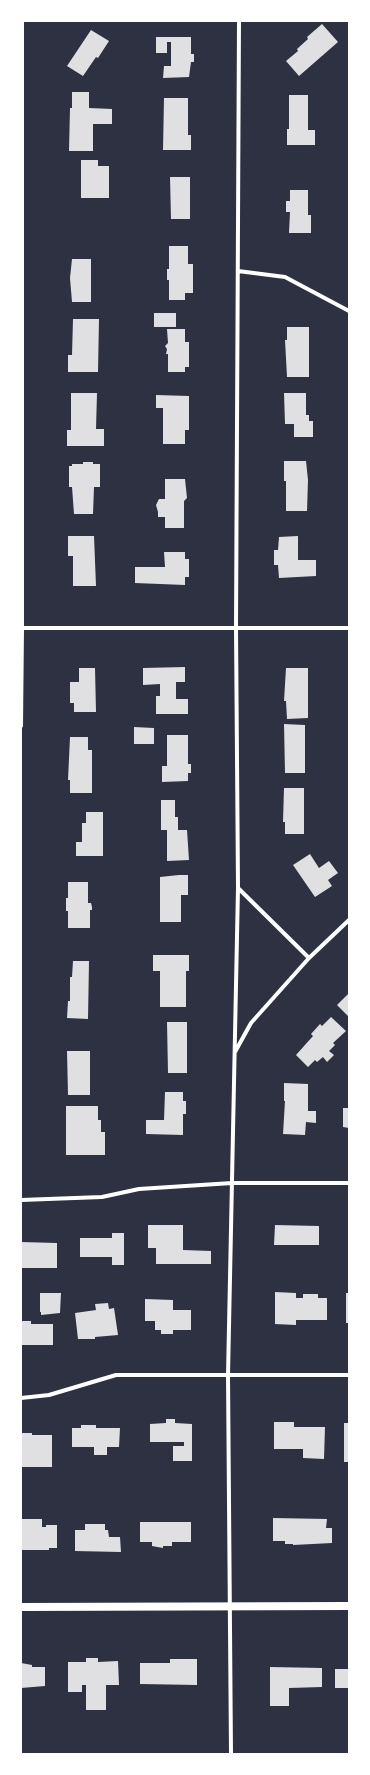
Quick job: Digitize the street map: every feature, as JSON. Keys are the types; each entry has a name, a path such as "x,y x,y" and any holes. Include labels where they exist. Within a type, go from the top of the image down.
{"main road":[{"path":"21,1607 349,1606"}],"street":[{"path":"21,726 22,21"},
{"path":"231,1754 228,1375 238,888 236,627 239,21"},
{"path":"238,271 285,277 349,310"},
{"path":"22,628 349,628"},
{"path":"238,888 309,958"},
{"path":"234,1052 251,1023 309,958 349,920"},
{"path":"21,1200 102,1197 139,1189 232,1184 349,1183"},
{"path":"21,1398 49,1395 116,1375 349,1375"}],"building":[{"path":"322,24 338,42 299,76 286,61 298,51 297,49 308,39 307,37"},
{"path":"91,30 109,41 98,58 96,57 83,76 67,66"},
{"path":"156,37 191,37 191,54 194,54 194,62 191,62 189,77 163,78 164,66 171,66 171,42 167,42 167,53 156,53"},
{"path":"72,92 89,92 89,108 112,109 112,124 93,124 93,151 69,151"},
{"path":"289,95 308,95 308,130 315,130 315,145 287,145 287,129 289,129"},
{"path":"164,98 188,98 188,135 191,135 191,150 163,150"},
{"path":"81,160 98,160 98,166 109,166 109,198 81,198"},
{"path":"170,177 190,177 190,219 171,219"},
{"path":"290,190 308,190 308,215 311,215 311,233 289,233 290,212 286,212 286,201 290,201"},
{"path":"169,246 188,246 188,264 193,264 193,293 185,293 185,300 169,300 169,280 167,280 167,269 169,269"},
{"path":"72,259 91,259 91,302 72,302 70,278"},
{"path":"154,313 176,313 176,327 154,327"},
{"path":"73,319 99,319 98,372 68,372 68,355 72,355"},
{"path":"287,327 309,327 309,377 287,377 285,340 287,340"},
{"path":"167,329 185,329 185,342 189,342 189,367 185,367 185,372 168,372 168,354 166,354 167,349 165,346 168,343"},
{"path":"71,393 97,393 96,429 104,429 104,446 67,446 67,430 71,430"},
{"path":"284,393 306,393 306,415 309,415 309,421 313,421 313,437 294,437 294,424 285,424"},
{"path":"156,395 189,396 189,430 185,430 185,444 163,444 163,408 156,408"},
{"path":"284,461 306,461 308,480 307,511 286,511"},
{"path":"83,462 100,464 100,487 94,487 93,514 74,514 72,487 69,487 69,466 72,466 72,464 83,464"},
{"path":"165,479 185,479 187,498 184,501 184,528 165,528 165,517 158,517 156,505 159,499 165,499"},
{"path":"68,536 94,536 96,586 73,586 73,556 68,556"},
{"path":"298,536 298,560 316,560 316,576 279,578 278,565 274,565 274,550 278,550 279,537"},
{"path":"164,552 185,552 185,559 189,559 189,577 185,577 185,585 135,583 135,567 165,567"},
{"path":"185,667 185,682 176,682 176,699 188,699 188,714 156,714 156,696 160,696 160,684 143,685 143,668"},
{"path":"79,668 95,668 96,712 74,712 74,703 70,703 70,682 79,682"},
{"path":"286,668 308,668 308,718 287,719 286,701 284,701"},
{"path":"284,724 305,725 305,773 285,773"},
{"path":"134,727 154,728 154,744 134,744"},
{"path":"167,735 188,735 188,764 191,764 191,773 188,773 188,781 162,782 162,766 167,766"},
{"path":"70,737 88,737 88,750 92,750 92,793 70,793 70,780 68,780"},
{"path":"284,788 304,788 304,834 285,834 285,822 283,822"},
{"path":"161,800 175,800 175,817 178,817 178,830 187,830 189,860 167,861 167,830 161,830"},
{"path":"86,812 103,812 103,856 76,856 76,842 82,842 82,823 86,823"},
{"path":"310,854 319,868 329,861 338,873 328,880 332,886 315,897 293,865"},
{"path":"188,875 188,895 181,895 181,922 160,922 160,877"},
{"path":"68,882 88,882 88,903 91,903 92,907 92,910 90,910 90,928 68,928 66,898 68,898"},
{"path":"153,955 189,955 189,971 186,971 186,1007 160,1007 160,971 153,971"},
{"path":"73,961 89,961 88,1019 67,1018 68,1001 70,1001 70,977 72,977"},
{"path":"349,993 349,1017 337,1005"},
{"path":"331,1017 346,1031 333,1043 335,1045 329,1051 334,1055 327,1062 323,1057 317,1062 315,1060 308,1067 296,1055 313,1036 311,1034 320,1024 322,1026"},
{"path":"167,1022 187,1022 187,1073 168,1073"},
{"path":"67,1051 90,1051 90,1095 68,1095"},
{"path":"284,1083 308,1084 308,1111 316,1111 316,1123 306,1122 305,1135 283,1134 285,1101"},
{"path":"165,1092 183,1092 183,1101 186,1101 186,1114 183,1114 183,1135 146,1134 146,1120 164,1120"},
{"path":"66,1106 98,1106 98,1120 101,1120 101,1132 105,1132 105,1155 66,1155"},
{"path":"343,1108 349,1108 349,1128 343,1127"},
{"path":"148,1225 183,1225 183,1250 211,1251 211,1264 156,1264 156,1248 148,1248"},
{"path":"275,1225 319,1226 319,1245 274,1245"},
{"path":"112,1233 124,1233 124,1265 112,1265 112,1257 80,1257 80,1238 112,1238"},
{"path":"21,1242 57,1243 57,1268 21,1268"},
{"path":"275,1292 296,1293 296,1298 303,1298 303,1294 318,1294 318,1298 327,1298 327,1320 296,1320 296,1325 275,1324"},
{"path":"40,1293 61,1293 60,1313 41,1315"},
{"path":"346,1293 349,1293 349,1323 346,1323"},
{"path":"145,1299 173,1300 173,1310 191,1310 191,1330 173,1330 173,1334 161,1334 161,1330 155,1330 155,1321 145,1321"},
{"path":"108,1303 109,1309 114,1308 118,1335 95,1337 95,1339 78,1339 75,1313 96,1310 95,1304"},
{"path":"21,1321 31,1321 31,1324 53,1324 53,1345 21,1345"},
{"path":"166,1419 175,1419 175,1423 192,1424 192,1461 173,1461 173,1446 184,1446 184,1442 150,1442 150,1424 166,1423"},
{"path":"274,1422 294,1422 294,1427 325,1427 324,1459 303,1458 303,1449 274,1449"},
{"path":"344,1423 349,1423 349,1462 344,1462"},
{"path":"81,1425 96,1425 96,1428 120,1428 119,1447 107,1447 107,1455 94,1455 94,1447 72,1447 72,1428 81,1428"},
{"path":"21,1433 32,1433 32,1435 52,1435 52,1467 21,1467"},
{"path":"273,1518 327,1519 326,1528 332,1528 332,1543 293,1545 285,1544 285,1541 273,1541"},
{"path":"21,1519 42,1519 42,1527 46,1527 46,1525 57,1525 57,1548 49,1548 49,1550 21,1550"},
{"path":"140,1522 191,1522 191,1542 172,1542 172,1546 163,1546 163,1548 152,1546 152,1542 140,1542"},
{"path":"85,1524 105,1524 105,1530 108,1530 109,1537 120,1537 121,1552 75,1551 75,1530 85,1530"},
{"path":"86,1658 98,1658 98,1662 118,1661 119,1685 106,1685 106,1710 86,1710 86,1685 82,1685 82,1692 68,1692 68,1662 86,1662"},
{"path":"170,1659 197,1659 197,1685 140,1684 140,1663 170,1663"},
{"path":"21,1663 32,1665 32,1667 45,1667 45,1686 21,1688"},
{"path":"270,1667 322,1668 322,1687 289,1688 289,1706 270,1706"},
{"path":"335,1669 349,1669 349,1688 335,1688"}]}
